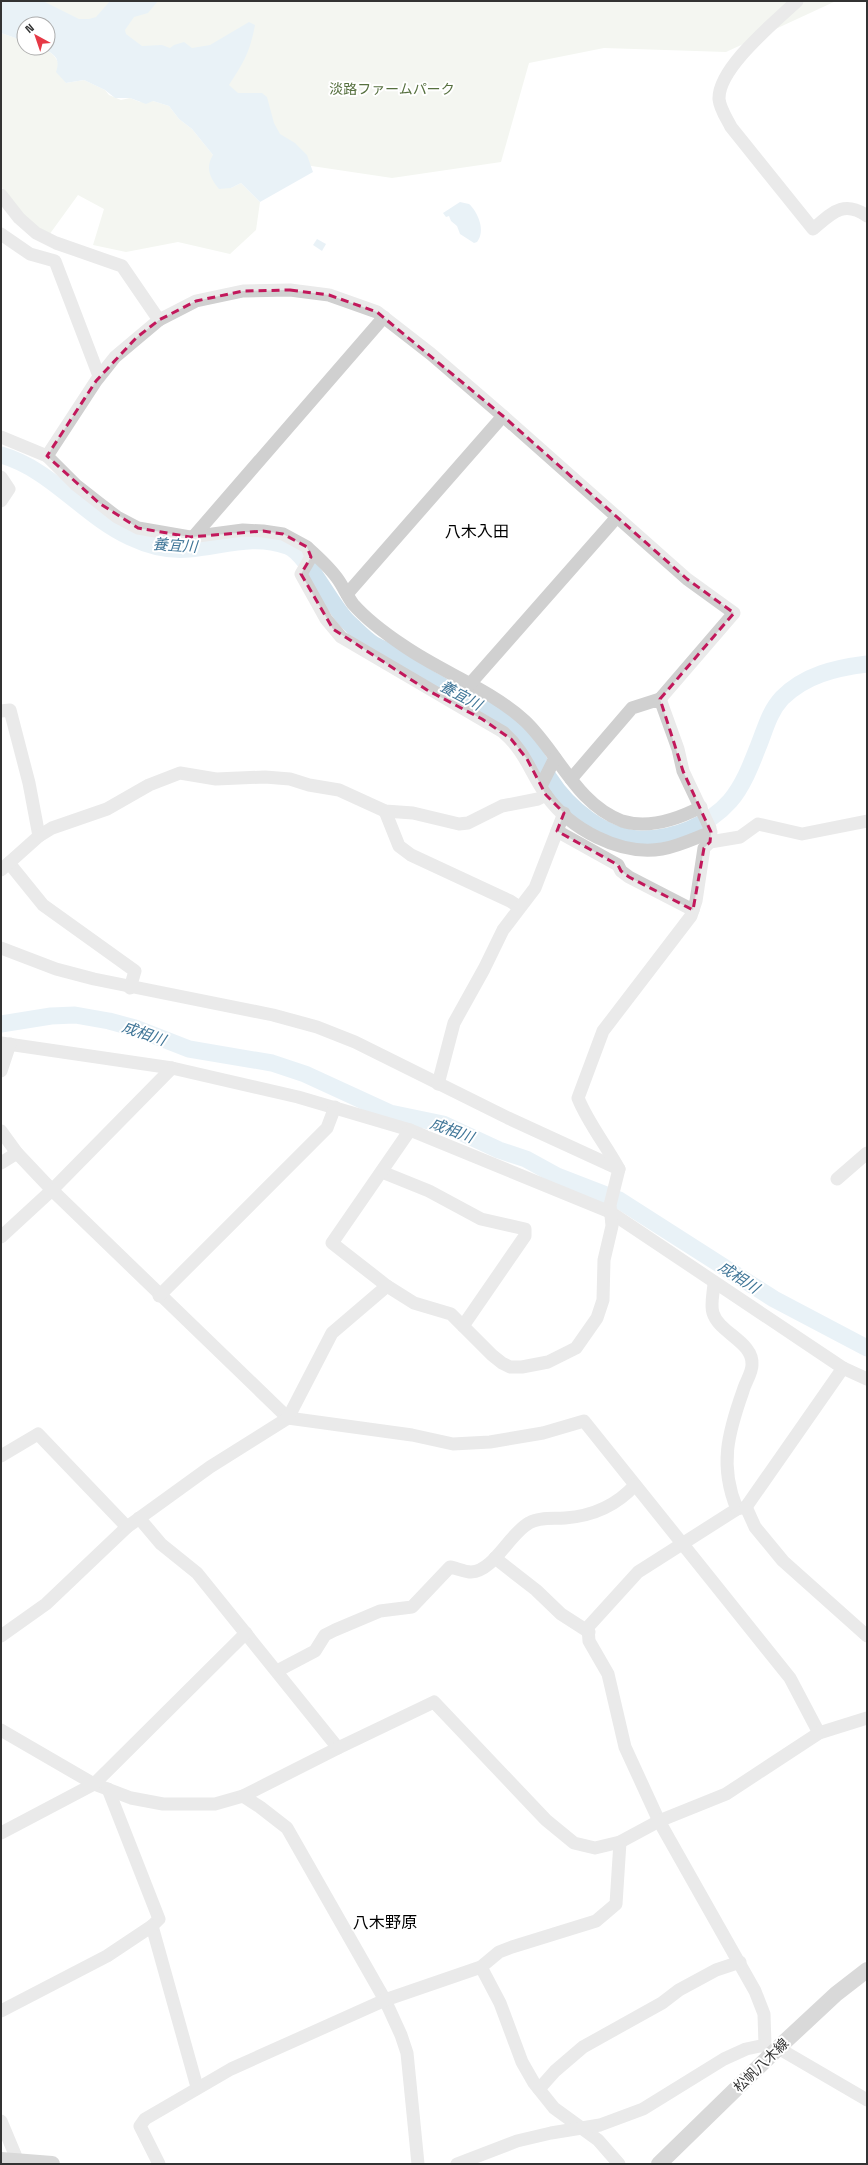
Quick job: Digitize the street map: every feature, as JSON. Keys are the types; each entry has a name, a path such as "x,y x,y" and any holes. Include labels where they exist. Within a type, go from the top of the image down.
{"main road":[{"name":"松帆八木線","path":"659,2164 771,2050 836,1994 867,1970"},
{"path":"1,2160 19,2163 52,2164"}],"street":[{"path":"797,1 734,63 722,82 720,99 723,112 731,127 813,229 832,213 841,208 850,208 867,216"},
{"path":"1,195 19,218 36,233 56,243 122,266 159,320"},
{"path":"1,234 30,254 55,261 99,376"},
{"path":"47,456 99,376 115,357 159,320 196,301 243,291 290,290 329,295 377,312 431,354 503,416 687,579 734,613 660,699 632,708 571,779"},
{"path":"194,536 384,317"},
{"path":"347,594 503,416"},
{"path":"1,437 47,456 76,485 117,517 138,528 194,536 242,530 262,530 283,534 309,552 331,571 362,613 404,646 508,707 524,720 547,745 555,758 587,798 610,815 624,821 638,823 657,822 674,819 701,807"},
{"path":"1,477 9,489 1,501"},
{"path":"469,685 617,517"},
{"path":"309,552 301,574 326,619 341,637 439,697 482,719 511,739 527,759 543,788 564,813 601,840 635,849 647,850 675,846 710,834 740,836 758,824 802,834 867,821"},
{"path":"410,1130 332,1243 387,1286 414,1303 451,1314 497,1359 510,1366 522,1367 548,1362 576,1348 597,1318 603,1300 604,1260 612,1226 610,1209 618,1174 607,1146 584,1112 578,1098 603,1031 691,916 704,848 710,834 701,807 683,771 678,749 660,699"},
{"path":"1,711 10,710 29,783 39,836"},
{"path":"130,988 135,971 43,905 5,867 39,836 52,828 107,809 149,785 180,773 216,779 265,777 290,779 309,785 339,790 374,804 385,811 412,813 464,824 502,806 538,800 555,758"},
{"path":"385,811 399,846 411,855 510,901 519,907"},
{"path":"438,1084 454,1023 484,969 503,930 519,907 526,902 535,888 564,813"},
{"path":"557,831 618,865 621,872 629,877 693,910"},
{"path":"1,948 56,969 130,988 213,1003 317,1027 355,1042 618,1174"},
{"path":"1,1071 6,1044 172,1068 298,1097 410,1130 610,1209 714,1282 842,1368 867,1379"},
{"path":"1,1238 52,1190 172,1068"},
{"path":"159,1296 327,1128 335,1107"},
{"path":"1,1131 17,1153 52,1190 159,1296 288,1418 412,1435 453,1444 490,1442 543,1433 584,1422 683,1543 790,1678 819,1733"},
{"path":"1,1163 17,1153"},
{"path":"837,1179 867,1153"},
{"path":"382,1172 429,1191 481,1219 525,1229 524,1236 463,1326"},
{"path":"714,1282 712,1311 716,1320 748,1350 752,1365 730,1431 726,1460 728,1484 755,1527 783,1561 867,1636"},
{"path":"1,1636 46,1604 127,1527 210,1467 288,1418 332,1333 387,1286"},
{"path":"771,2050 764,2014 740,1962 659,1822 625,1747 608,1674 589,1641 588,1627 638,1572 742,1508 842,1368"},
{"path":"1,1456 38,1434 127,1527"},
{"path":"277,1671 311,1654 315,1651 325,1635 335,1630 380,1612 412,1607 450,1567 470,1572 481,1569 495,1558 518,1531 530,1522 544,1519 576,1517 596,1512 619,1501 636,1485"},
{"path":"139,1518 161,1544 197,1574 216,1600 246,1633 338,1748"},
{"path":"495,1558 536,1590 561,1614 589,1632"},
{"path":"1,1833 94,1784 246,1633"},
{"path":"1,1730 94,1784 131,1798 163,1804 215,1804 243,1796 434,1702 546,1820 574,1843 595,1848 620,1842 659,1822 726,1794 819,1733 867,1718"},
{"path":"1,2011 107,1956 152,1926 159,1919 108,1790"},
{"path":"243,1796 287,1828 385,2000 401,2035 407,2053 418,2164"},
{"path":"159,2164 140,2126 145,2119 197,2087 231,2069 385,2000 481,1967 499,1952 596,1921 616,1904 620,1842"},
{"path":"152,1926 197,2087"},
{"path":"539,2089 555,2071 583,2047 662,2003 679,1990 716,1970 740,1962"},
{"path":"481,1967 500,2003 522,2062 539,2089 554,2108 579,2128 598,2140 619,2164"},
{"path":"458,2164 517,2141 551,2132 600,2125 643,2109 724,2059 746,2049 771,2050 867,2100"},
{"path":"1,2121 19,2163"}],"highlighted area":[{"path":"290,290 329,295 377,312 503,416 687,579 734,613 660,699 683,771 711,832 710,842 704,848 693,910 629,877 621,871 618,865 557,831 564,813 546,795 527,759 511,739 482,719 427,690 333,629 301,574 311,557 307,547 283,534 263,531 190,537 138,528 99,503 47,456 96,381 136,338 159,320 196,301 243,291"}],"green space":[{"name":"淡路ファームパーク","path":"6,1 836,1 726,52 604,48 529,63 501,162 392,178 258,158 56,29 56,16 33,16"},
{"path":"1,33 16,38 16,56 54,56 57,60 66,83 84,80 105,90 109,95 121,100 130,98 140,102 153,101 169,106 179,119 192,129 213,155 231,188 241,183 260,202 256,230 230,254 178,242 126,252 93,245 104,209 78,195 49,235 31,224 1,186"}],"water":[{"path":"1,1 43,1 79,19 89,19 96,17 110,1 158,1 148,13 134,17 125,30 126,34 142,46 162,45 170,48 184,42 192,48 210,45 249,22 255,25 251,43 239,70 229,85 238,93 262,93 267,97 274,123 280,134 295,143 307,155 313,172 260,202 241,183 231,188 219,189 211,177 209,169 209,164 213,155 192,129 179,119 169,106 153,101 146,104 130,98 115,98 105,90 84,80 66,83 56,72 58,63 54,56 56,56 56,16 16,16 16,38 1,33"},
{"path":"460,202 469,204 478,217 481,233 477,242 474,243 460,234 457,226 451,221 449,216 446,217 443,213"},
{"path":"317,239 326,244 322,251 313,245"}],"waterway":[{"name":"養宜川","path":"1,455 36,471 113,528 144,543 159,547 182,549 202,548 238,542 263,541 287,546 294,550 310,568 341,614 366,639 397,656 425,676 502,718 524,738 549,778 566,800 588,819 601,827 628,837 642,839 678,833 701,824 722,810 735,795 743,782 771,715 782,698 791,690 811,678 832,670 867,664"},
{"name":"成相川","path":"1,1024 51,1016 75,1015 109,1021 135,1028 189,1049 272,1063 305,1074 390,1113 443,1124 499,1150 526,1159 557,1176 619,1200 774,1299 867,1348"}],"district":[{"name":"八木入田","path":"477,531"},
{"name":"八木野原","path":"385,1922"}]}
